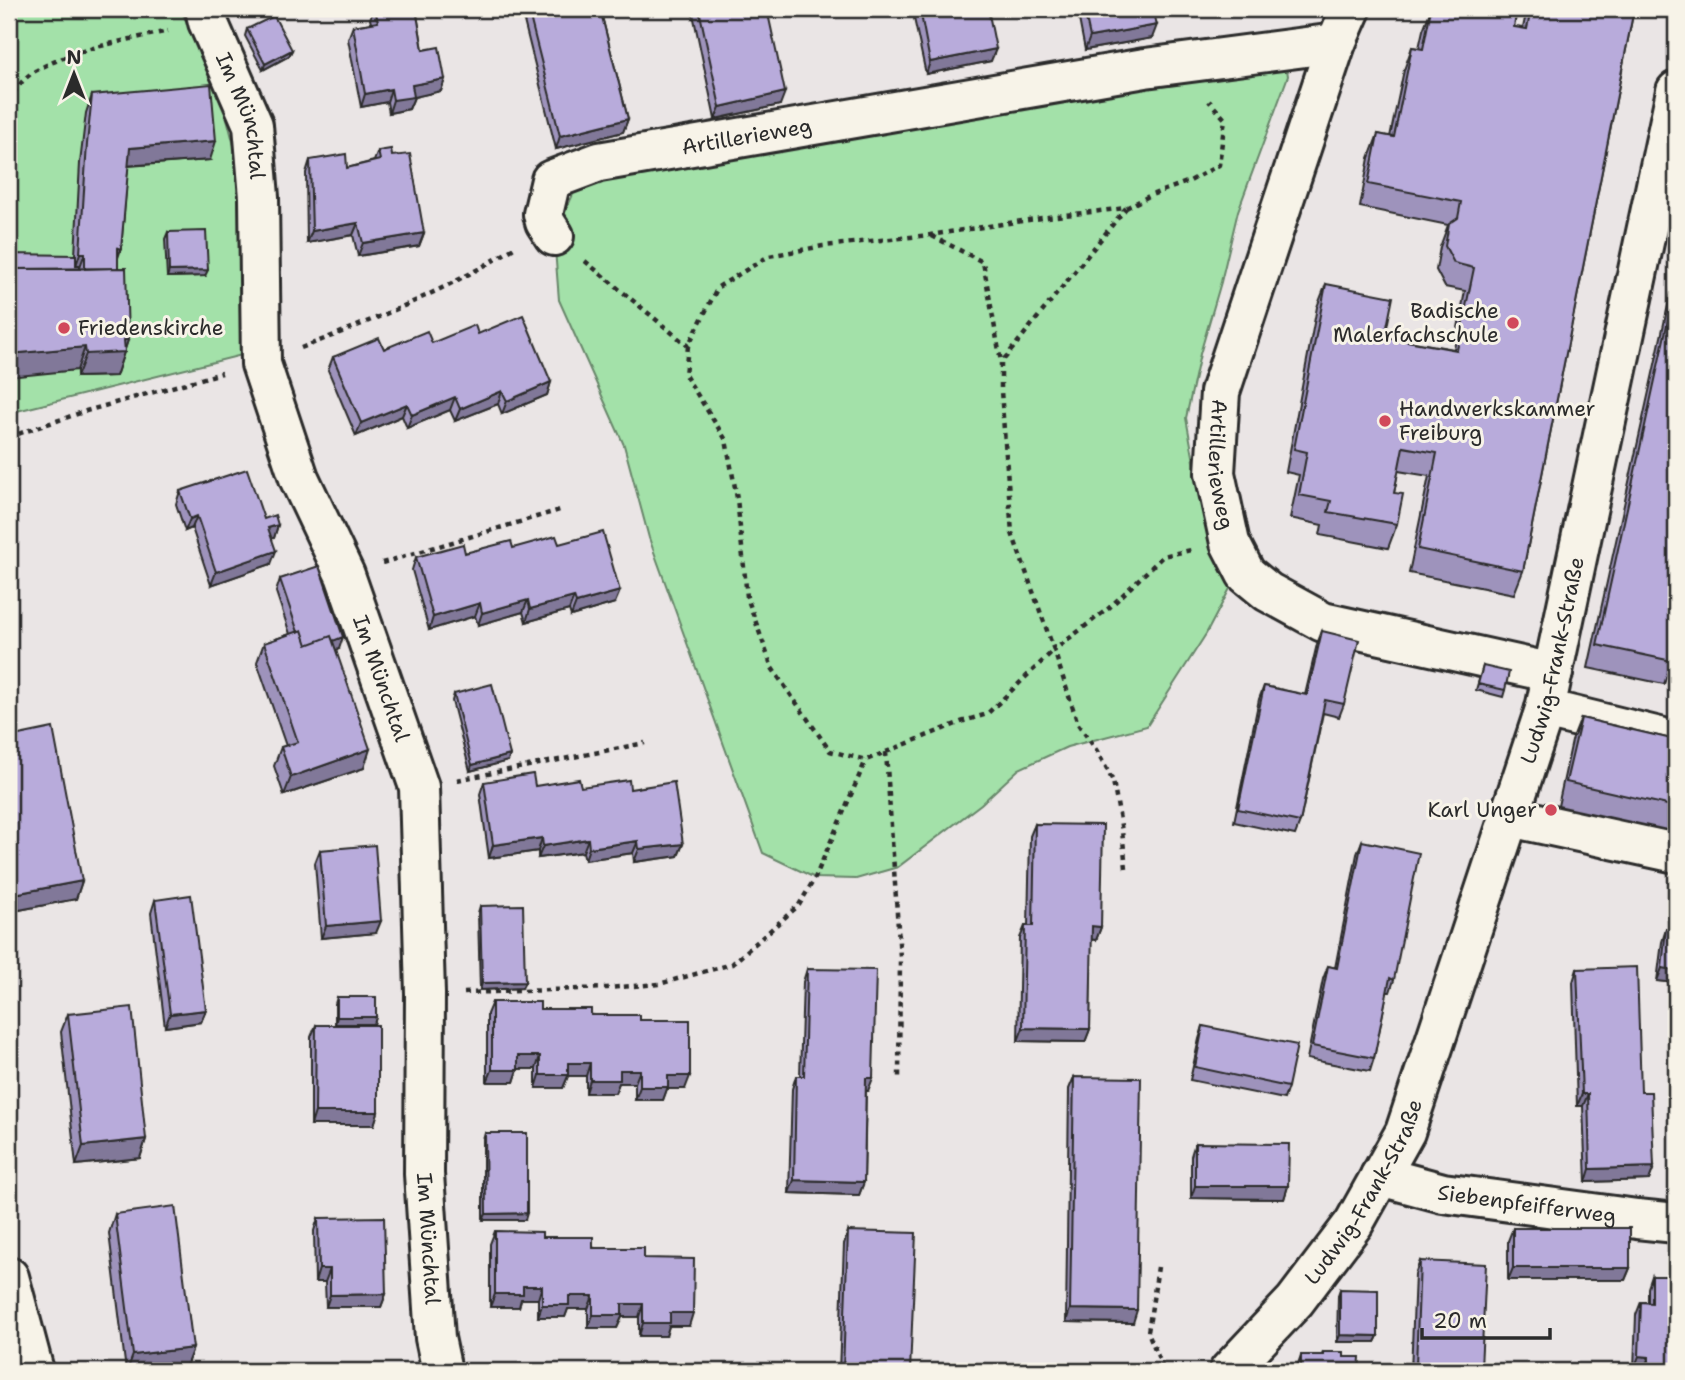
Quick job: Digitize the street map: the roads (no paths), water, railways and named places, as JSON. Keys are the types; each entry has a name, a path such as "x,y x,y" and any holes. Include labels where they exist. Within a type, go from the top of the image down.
{"street":[{"name":"Artillerieweg","path":"1351,9 1336,43 1220,392 1215,473 1230,542 1246,574 1268,593 1323,622 1674,729"},
{"name":"Im Münchtal","path":"206,15 253,125 260,197 261,364 299,478 345,575 419,787 425,995 424,1174 435,1338 442,1371"},
{"name":"Artillerieweg","path":"548,225 551,180 599,162 1145,68 1336,43"},
{"name":"Ludwig-Frank-Straße","path":"1229,1371 1295,1301 1354,1223 1405,1132 1549,691 1676,91"},
{"path":"1510,817 1676,853"},
{"name":"Siebenpfeifferweg","path":"1380,1175 1443,1193 1676,1223"},
{"path":"9,1277 34,1371"}],"place":[{"name":"Badische Malerfachschule","path":"1513,323"},
{"name":"Friedenskirche","path":"64,328"},
{"name":"Handwerkskammer Freiburg","path":"1385,421"},
{"name":"Karl Unger","path":"1551,810"}]}
